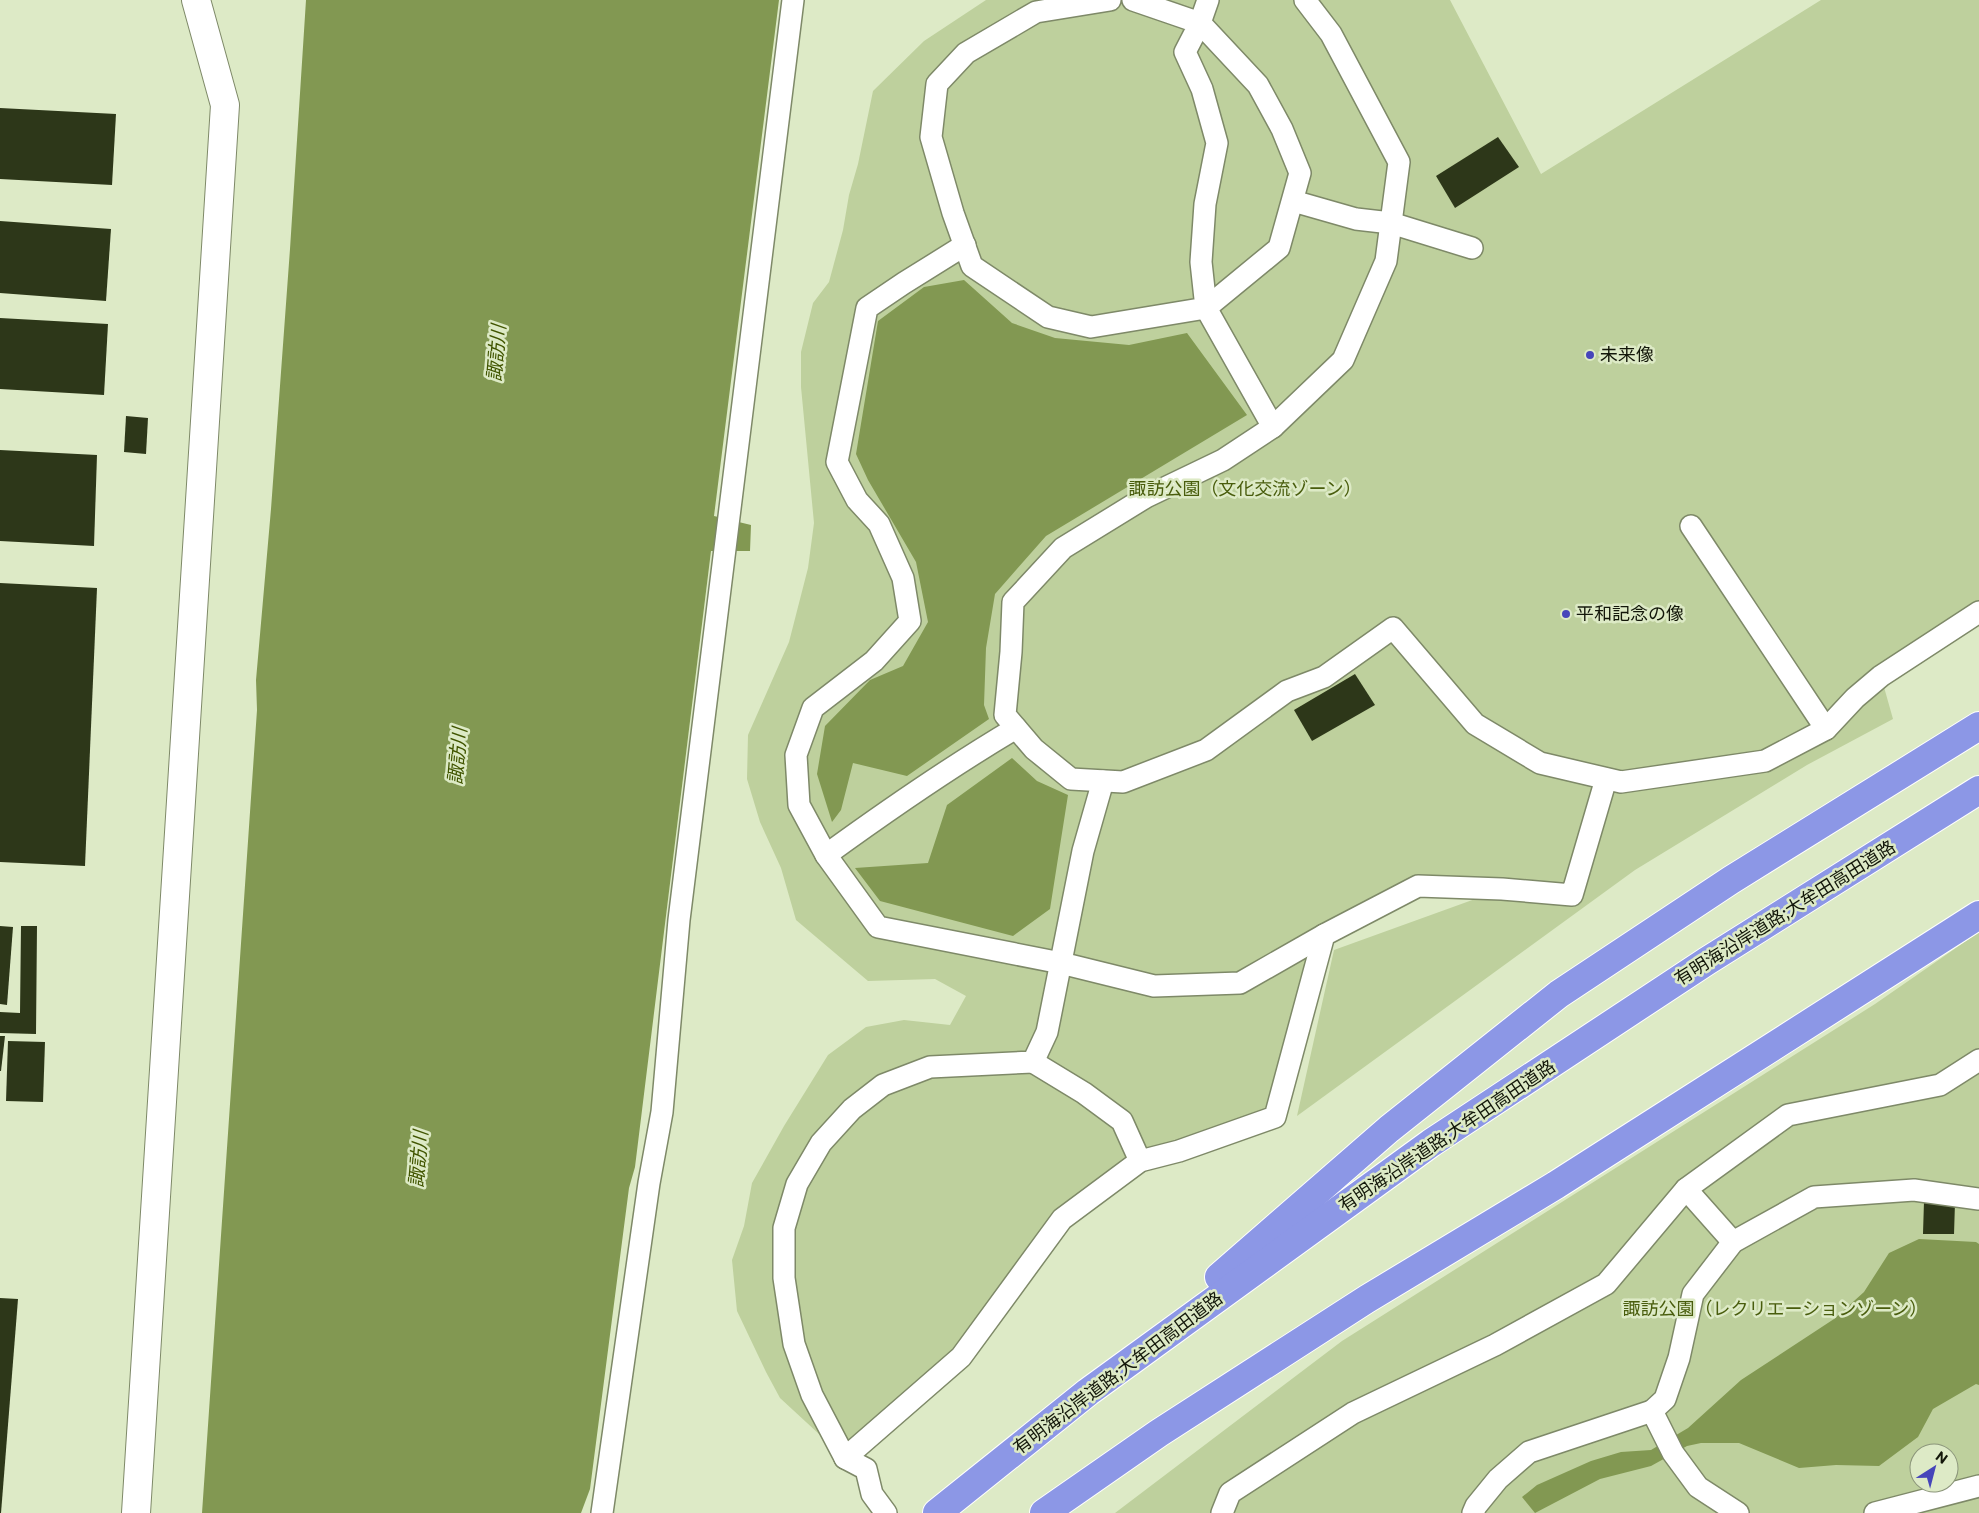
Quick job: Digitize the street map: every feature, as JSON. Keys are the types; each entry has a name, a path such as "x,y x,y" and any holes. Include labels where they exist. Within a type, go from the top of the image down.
{"highway":[{"path":"1088,1392 1389,1129 1559,994 1731,880 1979,726"},
{"name":"有明海沿岸道路;大牟田高田道路","path":"936,1513 1088,1392 1431,1143 1707,961 1979,790"},
{"path":"1044,1513 1159,1433 1366,1299 1556,1185 1979,915"}],"street":[{"path":"136,1513 225,105 196,0"}],"lane":[{"path":"602,1513 648,1193 662,1112 679,920 793,0"},
{"path":"1110,0 1036,12 966,53 938,84 931,136 972,266 1048,317 1091,327 1206,308 1279,248 1300,172 1282,129 1258,85 1200,22 1133,0"},
{"path":"1208,0 1200,22 1185,52 1202,88 1217,143 1205,204 1202,262 1206,308 1273,427"},
{"path":"1305,0 1330,34 1399,162 1386,261 1343,360 1273,427 1223,460 1146,497 1062,548 1013,602 1011,652 1005,715 1034,749 1071,779 1123,782 1206,750 1287,691 1324,677 1393,628 1475,724 1540,763 1622,782 1765,761 1826,728 1881,676 1979,612"},
{"path":"1292,201 1356,219 1391,223 1472,248"},
{"path":"965,245 867,308 837,462 858,500 879,524 903,578 910,621 874,661 812,708 796,755 799,805 826,855 878,927 1061,963 1154,986 1240,983 1324,935 1418,886 1502,889 1572,896 1606,779"},
{"path":"1691,526 1826,728"},
{"path":"826,855 968,756 1016,728"},
{"path":"1033,1062 1046,1032 1083,851 1103,781"},
{"path":"844,1458 961,1357 1062,1219 1140,1161 1180,1151 1275,1117 1324,935"},
{"path":"1222,1513 1230,1493 1353,1413 1495,1345 1606,1284 1686,1190 1788,1115 1940,1085 1979,1060"},
{"path":"886,1513 872,1494 866,1469 844,1458 812,1396 794,1344 784,1278 784,1228 797,1184 821,1143 852,1109 883,1085 930,1067 1033,1062 1084,1093 1122,1121 1140,1161"},
{"path":"1686,1190 1734,1242"},
{"path":"1473,1513 1476,1506 1498,1479 1529,1452 1652,1411 1665,1399 1679,1358 1693,1294 1734,1242 1814,1197 1914,1190 1979,1199"},
{"path":"1652,1411 1673,1453 1698,1487 1738,1513"},
{"path":"1875,1513 1979,1486"}],"green space":[{"name":"諏訪公園（文化交流ゾーン）","path":"986,0 1450,0 1541,174 1821,0 1979,0 1979,615 1882,680 1893,719 1807,765 1635,870 1297,1116 1334,950 1500,890 1418,886 1324,935 1275,1117 1140,1161 1062,1219 961,1357 845,1458 780,1398 737,1311 732,1260 744,1226 752,1183 784,1126 828,1055 866,1027 904,1020 950,1025 966,996 935,979 868,981 796,920 781,868 760,822 747,779 748,735 789,642 808,568 814,523 801,387 801,352 813,303 829,282 843,230 849,195 858,164 873,91 924,41"},
{"name":"諏訪公園（レクリエーションゾーン）","path":"1979,932 1979,1513 1115,1513 1342,1341 1875,1004"}],"water":[{"name":"諏訪川","path":"306,0 779,0 714,516 751,525 750,551 711,551 635,1167 629,1188 590,1489 581,1513 202,1513 257,710 256,680 271,509"},
{"path":"964,280 1012,323 1055,338 1129,345 1187,333 1247,415 1046,536 995,594 986,648 984,705 989,719 907,776 853,763 841,810 832,822 817,774 825,726 870,680 903,666 928,622 916,562 868,480 856,454 878,321 924,287"},
{"path":"1012,758 1037,781 1068,795 1050,909 1013,936 880,901 855,868 928,863 947,805"},
{"path":"1919,1239 1976,1242 1979,1244 1979,1385 1976,1384 1933,1409 1918,1437 1879,1466 1836,1465 1799,1468 1739,1443 1701,1443 1687,1446 1651,1466 1600,1479 1535,1513 1522,1497 1537,1485 1591,1461 1621,1452 1651,1450 1688,1428 1741,1380 1834,1319 1864,1292 1889,1253"}],"building":[{"path":"0,108 116,114 112,185 0,179"},
{"path":"1498,137 1519,167 1455,208 1436,176"},
{"path":"0,221 111,229 106,301 0,293"},
{"path":"0,318 108,324 104,395 0,389"},
{"path":"126,416 148,418 146,454 124,452"},
{"path":"0,450 97,455 94,546 0,541"},
{"path":"0,583 97,588 85,866 0,862"},
{"path":"1355,674 1375,705 1312,741 1294,710"},
{"path":"0,926 13,927 7,1005 0,1004"},
{"path":"21,926 37,926 36,1034 0,1033 0,1012 20,1013"},
{"path":"0,1036 5,1036 1,1071 0,1071"},
{"path":"8,1041 45,1042 43,1102 6,1101"},
{"path":"1924,1201 1955,1202 1954,1234 1923,1234"},
{"path":"0,1298 18,1299 1,1513 0,1513"}],"place":[{"name":"未来像","path":"1590,355"},
{"name":"平和記念の像","path":"1566,614"}]}
